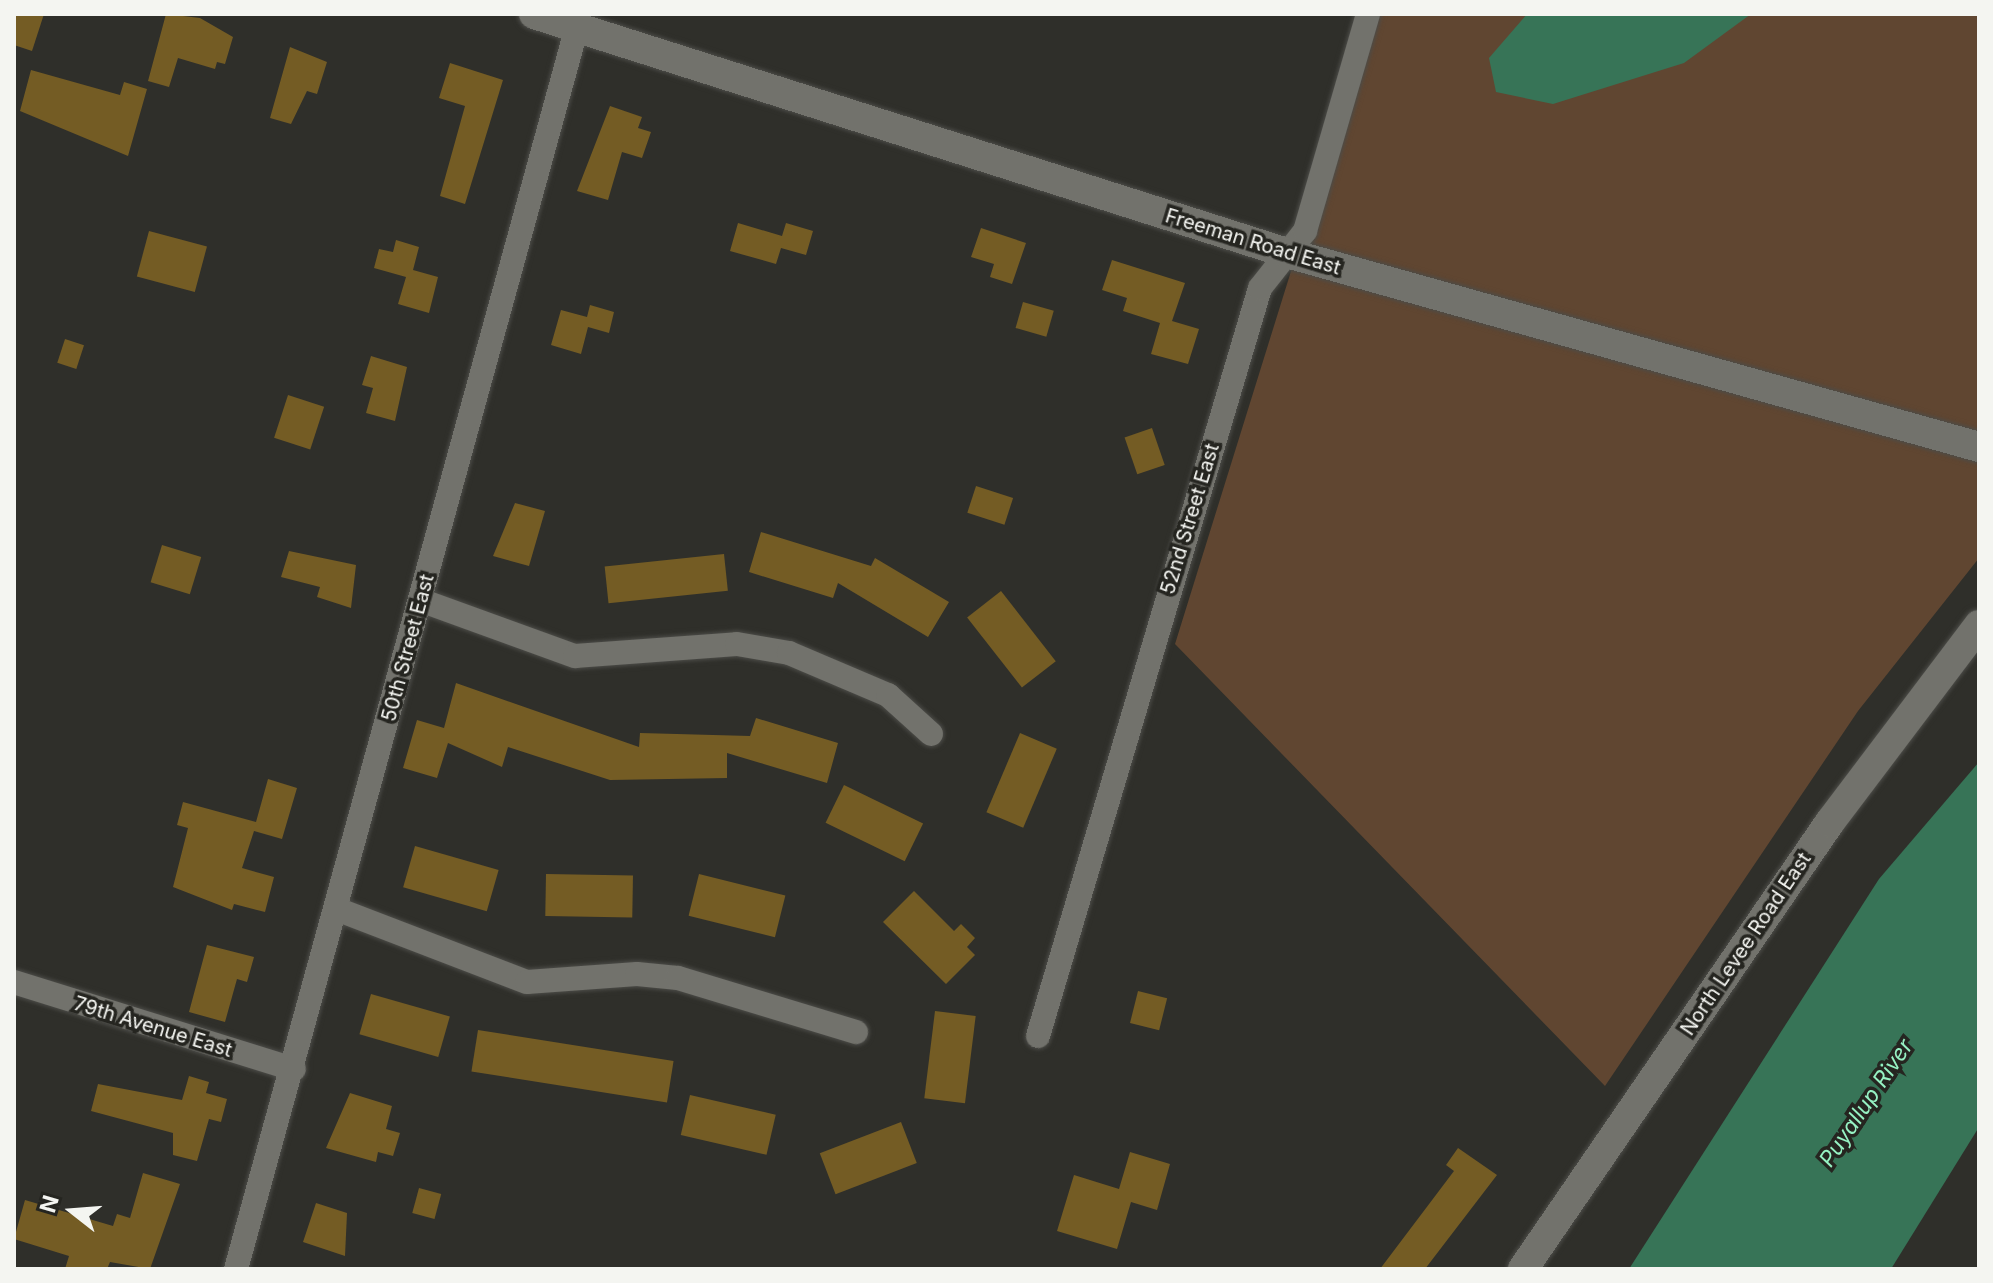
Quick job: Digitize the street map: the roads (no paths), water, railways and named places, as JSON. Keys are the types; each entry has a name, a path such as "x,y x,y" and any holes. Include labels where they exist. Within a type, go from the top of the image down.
{"street":[{"name":"Freeman Road East","path":"534,14 1287,253 1979,447"},
{"name":"52nd Street East","path":"1038,1036 1260,288 1305,231 1368,14"},
{"name":"50th Street East","path":"236,1269 339,910 420,600 577,27"},
{"path":"420,600 575,656 737,644 789,653 888,695 931,734"},
{"name":"North Levee Road East","path":"1523,1269 1830,822 1979,625"},
{"path":"339,910 527,982 637,974 678,978 856,1032"},
{"name":"79th Avenue East","path":"14,982 294,1069"}],"water":[{"path":"1527,14 1751,14 1684,63 1553,104 1496,92 1489,58"},
{"name":"Puyallup River","path":"1979,762 1979,1127 1891,1269 1629,1269 1879,879"}]}
